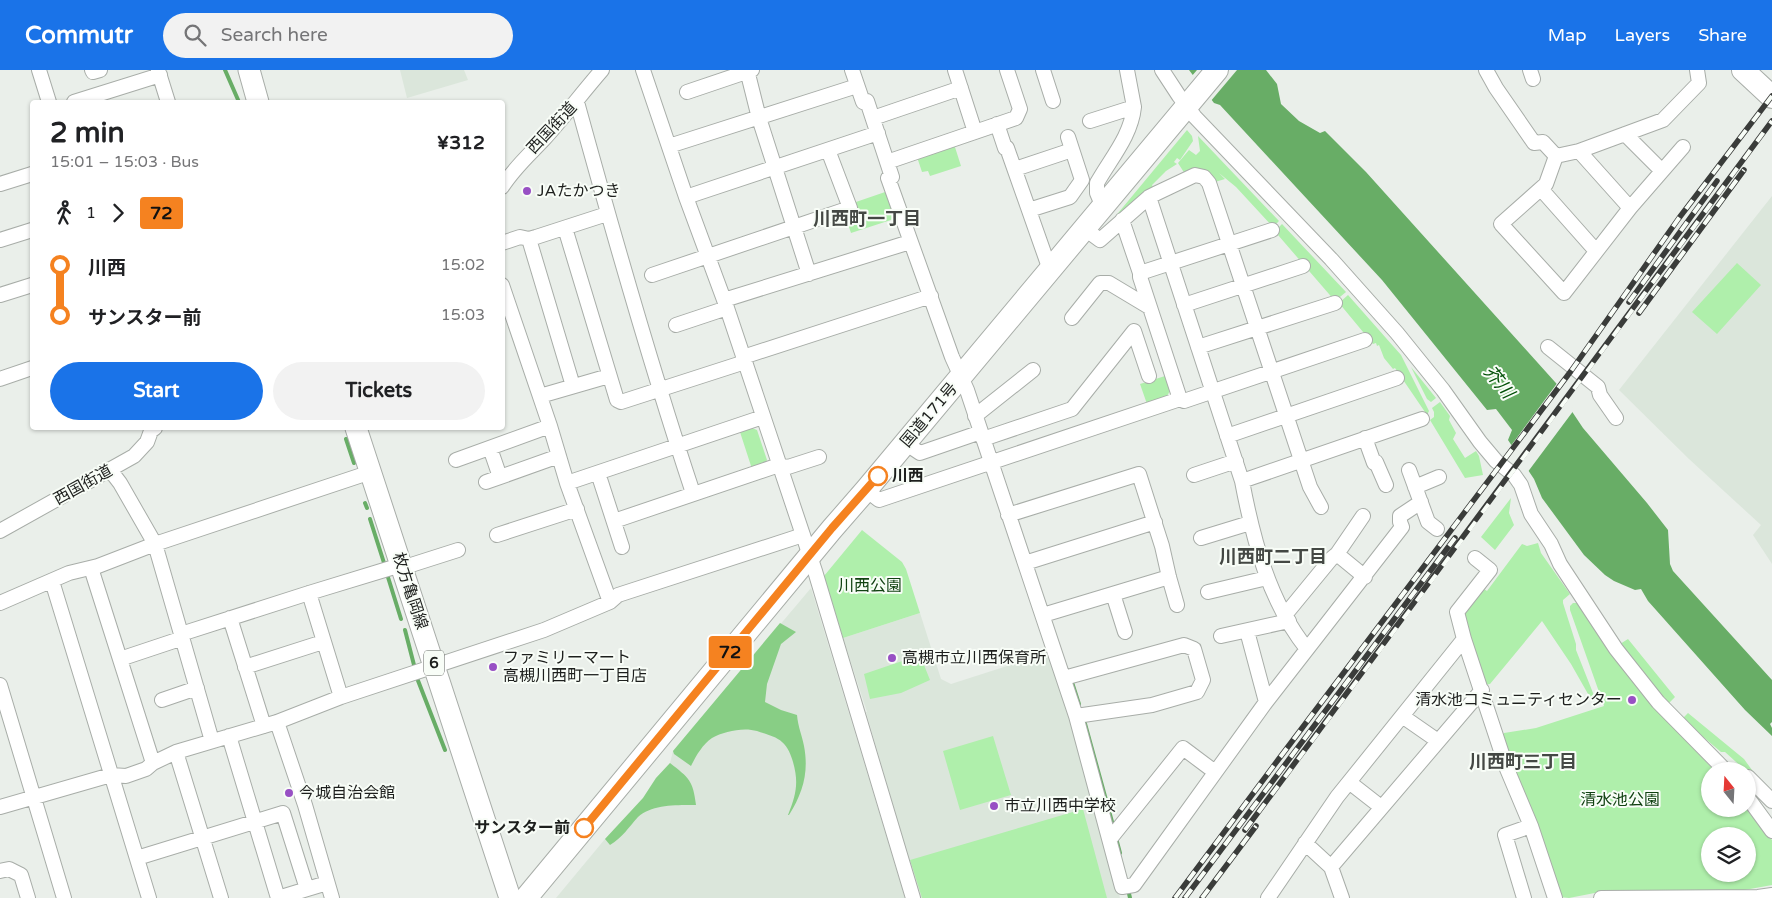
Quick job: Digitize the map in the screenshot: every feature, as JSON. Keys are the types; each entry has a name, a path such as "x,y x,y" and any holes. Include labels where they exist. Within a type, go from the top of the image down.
{"highway":[{"name":"国道171号","path":"526,898 1217,70"},
{"path":"1743,70 1772,96"}],"main road":[{"path":"249,70 257,100"},
{"name":"枚方亀岡線","path":"357,430 510,898"}],"street":[{"path":"92,70 93,72 100,70"},
{"name":"西国街道","path":"505,182 520,163 577,102 602,70"},
{"path":"643,70 686,197 726,304 810,556 913,898"},
{"path":"687,92 748,70 759,118 809,274"},
{"path":"852,70 863,102 867,101 873,118 892,177 888,178 910,242 952,357 961,376 991,463 1013,514 1025,562 1076,716 1122,887 1134,884 1266,702 1365,577 1402,527 1400,516 1421,502"},
{"path":"955,70 975,132"},
{"path":"887,162 1016,118 1020,110 1007,70"},
{"path":"1042,70 1053,101"},
{"path":"1162,70 1245,170 1331,259 1390,326 1443,390 1491,455 1514,476 1521,485 1531,514 1551,544 1560,564 1616,650 1664,709 1718,762"},
{"path":"1486,70 1496,88 1534,143 1542,142 1556,156"},
{"path":"1556,156 1579,151 1663,120 1698,83 1697,70"},
{"path":"43,71 49,100"},
{"path":"1103,207 1097,192 1097,183 1130,127 1134,107 1128,71"},
{"path":"80,100 159,73 167,100"},
{"path":"669,146 857,86"},
{"path":"873,118 961,88"},
{"path":"577,102 607,214 659,389 693,494"},
{"path":"1090,121 1134,107"},
{"path":"997,124 1005,148 1008,148 1050,270"},
{"path":"686,197 878,133"},
{"path":"1625,134 1662,171"},
{"path":"1015,169 1070,143 1082,180 1070,197 1029,210"},
{"path":"1556,156 1546,184 1501,224 1564,293 1630,208 1683,147"},
{"path":"652,275 850,208 828,150"},
{"path":"1579,151 1630,208"},
{"path":"0,184 30,175"},
{"path":"1085,229 1100,240 1149,197 1186,178 1195,175 1204,177 1209,184 1313,494 1321,508"},
{"path":"1541,189 1596,251"},
{"path":"1149,197 1242,481 1250,523 1268,578 1287,618 1307,649"},
{"path":"505,242 520,237 529,239 607,214"},
{"path":"1122,220 1180,399"},
{"path":"565,228 609,376 617,400 620,402 931,296"},
{"path":"1124,291 1140,275 1170,263 1272,230"},
{"path":"0,240 30,231"},
{"path":"529,239 573,386"},
{"path":"676,325 726,304 809,274 910,242"},
{"path":"1184,305 1303,266"},
{"path":"1072,318 1100,283 1109,282 1149,307"},
{"path":"0,295 30,286"},
{"path":"505,301 509,323 540,396 567,483 610,602"},
{"path":"1198,348 1335,303"},
{"path":"905,443 920,453 1072,409 1134,331 1149,376"},
{"path":"866,490 879,500 1180,399 1184,401 1213,392 1365,340"},
{"path":"1548,346 1598,387 1600,395 1616,418"},
{"path":"0,378 30,369"},
{"path":"975,416 1033,370"},
{"path":"540,396 609,376"},
{"path":"1227,436 1398,378"},
{"path":"567,483 763,417"},
{"path":"1242,481 1422,419"},
{"path":"456,460 550,426"},
{"name":"西国街道","path":"0,531 134,456 147,442 152,430"},
{"path":"1365,438 1374,463 1376,462 1386,485"},
{"path":"490,448 500,477"},
{"path":"486,482 559,456"},
{"path":"614,521 779,465 788,467 819,457"},
{"path":"1194,475 1236,462"},
{"path":"110,470 120,483 154,544 212,741"},
{"path":"1409,470 1428,522 1437,529"},
{"path":"0,603 69,573 91,568 154,544 370,472"},
{"path":"598,473 622,547"},
{"path":"1013,514 1139,474 1162,546 1177,605"},
{"path":"1415,487 1439,477"},
{"path":"498,535 577,509"},
{"path":"1221,636 1248,631 1287,618 1330,559 1337,554 1363,516"},
{"path":"1025,562 1155,522"},
{"path":"1200,538 1250,523"},
{"path":"1,804 111,775 126,776 146,769 153,763 176,752 270,724 434,665 544,630 610,602 618,595 803,535"},
{"path":"120,659 230,618 391,568 458,550"},
{"path":"1337,554 1365,577"},
{"path":"1475,558 1490,570 1457,612 1464,639 1507,769 1531,826 1555,898"},
{"path":"91,568 153,763"},
{"path":"1043,615 1169,577"},
{"path":"1208,592 1268,578"},
{"path":"52,581 149,898"},
{"path":"309,593 341,697"},
{"path":"1113,594 1125,632"},
{"path":"230,618 245,666 305,805 332,898"},
{"path":"1248,631 1266,702"},
{"path":"1268,898 1349,782 1464,639"},
{"path":"245,666 323,642"},
{"path":"1064,678 1184,644 1194,649 1203,680 1197,692 1152,705 1076,716"},
{"path":"0,685 64,898"},
{"path":"162,700 197,688"},
{"path":"1331,867 1482,690"},
{"path":"1402,716 1438,741"},
{"path":"229,736 278,898 303,893 327,883"},
{"path":"1110,839 1183,748 1215,772"},
{"path":"176,752 221,898"},
{"path":"1716,759 1725,762"},
{"path":"1349,782 1381,808"},
{"path":"1756,785 1772,800"},
{"path":"137,858 305,805"},
{"path":"1756,809 1772,831"},
{"path":"283,813 303,893"},
{"path":"1524,898 1505,835 1531,826"},
{"path":"1305,843 1331,867 1342,898"},
{"path":"0,871 9,869 21,875 28,898"},
{"path":"1601,898 1758,897 1772,895"}],"shaded area":[{"path":"400,70 464,70 468,80 407,98"},
{"path":"1772,196 1772,564 1753,535 1761,525 1689,459 1619,390"},
{"path":"811,588 905,898 556,898 605,839 643,798 656,778 670,763 673,751"},
{"name":"市立川西中学校","path":"920,613 941,679 951,684 1051,652 1071,715 1120,898 920,898 867,712 843,638"},
{"path":"780,623 796,632 781,644 767,684 765,702 797,715 806,765 804,782 798,799 789,815 796,789 795,769 788,749 777,738 752,730 734,730 722,733 705,744 691,766 674,754 673,751"},
{"path":"670,763 689,780 696,805 666,806 650,810 638,817 622,836 610,845 605,839 643,798 656,778"}],"green space":[{"path":"1187,130 1192,136 1193,141 1180,160 1177,158 1174,162 1177,164 1166,171 1152,185 1153,187 1111,225 1109,224"},
{"path":"1198,136 1279,221 1273,227 1236,187 1219,173 1225,179 1215,182 1185,174 1178,163 1189,150 1196,155 1200,151"},
{"path":"954,144 961,166 930,176 928,171 922,172 917,157"},
{"path":"888,191 897,218 851,233 845,215 853,203"},
{"path":"1282,224 1346,292 1335,301 1278,235 1276,230"},
{"path":"1737,263 1761,285 1717,334 1692,312"},
{"path":"1348,295 1401,355 1429,411 1427,415 1395,368 1393,369 1384,358 1379,345 1373,344 1339,303"},
{"path":"1411,367 1436,398 1431,402 1427,399"},
{"path":"1165,376 1170,390 1167,397 1147,404 1140,384"},
{"path":"1440,402 1450,416 1449,420 1456,433 1453,439 1465,458 1476,451 1483,475 1465,478 1430,420 1434,417 1432,408"},
{"path":"752,428 757,430 767,460 764,465 752,469 740,432"},
{"path":"1511,498 1509,513 1514,525 1495,550 1481,537"},
{"name":"川西公園","path":"862,530 902,562 920,613 843,638 824,576"},
{"path":"1538,543 1541,553 1570,594 1563,600 1563,603 1576,644 1576,650 1595,698 1592,701 1571,664 1542,621 1490,684 1485,685 1461,614 1481,587 1487,591 1522,544 1527,546"},
{"name":"清水池公園","path":"1573,603 1578,603 1609,650 1645,697 1706,762 1701,762 1701,818 1754,818 1772,840 1772,885 1739,891 1645,893 1610,890 1569,898 1560,897 1501,738 1504,733 1536,728 1604,706 1570,606"},
{"path":"1628,639 1675,697 1668,704 1620,644"},
{"path":"920,655 930,680 901,693 870,699 864,674"},
{"path":"1688,713 1746,762 1736,762 1725,752 1721,752 1682,719"},
{"path":"993,736 1011,795 960,810 943,751"},
{"path":"1756,776 1765,788 1756,780"},
{"path":"1083,809 1107,898 922,898 910,860"}],"water":[{"name":"芥川","path":"1189,70 1266,70 1277,84 1281,104 1299,121 1320,133 1325,131 1366,172 1563,391 1569,407 1583,428 1668,530 1670,564 1673,571 1772,680 1772,722 1770,724 1772,736 1745,710 1648,601 1641,589 1635,590 1614,581 1584,555 1542,498 1534,479 1508,440 1512,430 1496,409 1487,410 1382,280 1220,105 1214,103"}],"pier":[{"path":"1197,70 1237,70 1210,102 1191,77"},
{"path":"1558,382 1565,389 1574,410 1527,473 1510,447"}],"waterway":[{"path":"225,70 238,100"},
{"path":"346,439 354,463"},
{"path":"365,503 367,508"},
{"path":"370,519 385,566"},
{"path":"387,574 401,619"},
{"path":"405,630 414,665"},
{"path":"417,678 445,750"},
{"path":"1071,679 1079,704"},
{"path":"1084,720 1114,829"},
{"path":"1116,838 1120,853"},
{"path":"1128,889 1130,898"}],"railway":[{"path":"1175,898 1571,371 1679,218 1772,96"},
{"path":"1245,830 1772,121"},
{"path":"1639,313 1744,170"},
{"path":"1629,302 1717,181"},
{"path":"1185,898 1455,538"},
{"path":"1202,898 1256,826"}],"bus line":[{"name":"72","path":"584,828 832,528 878,476"}],"place":[{"name":"JAたかつき","path":"527,191"},
{"name":"川西","path":"878,476"},
{"name":"高槻市立川西保育所","path":"892,658"},
{"name":"ファミリーマート 高槻川西町一丁目店","path":"493,667"},
{"name":"清水池コミュニティセンター","path":"1632,700"},
{"name":"今城自治会館","path":"289,793"},
{"name":"市立川西中学校","path":"994,806"},
{"name":"サンスター前","path":"584,828"}],"district":[{"name":"川西町一丁目","path":"867,219"},
{"name":"川西町二丁目","path":"1273,557"},
{"name":"川西町三丁目","path":"1523,762"}]}
